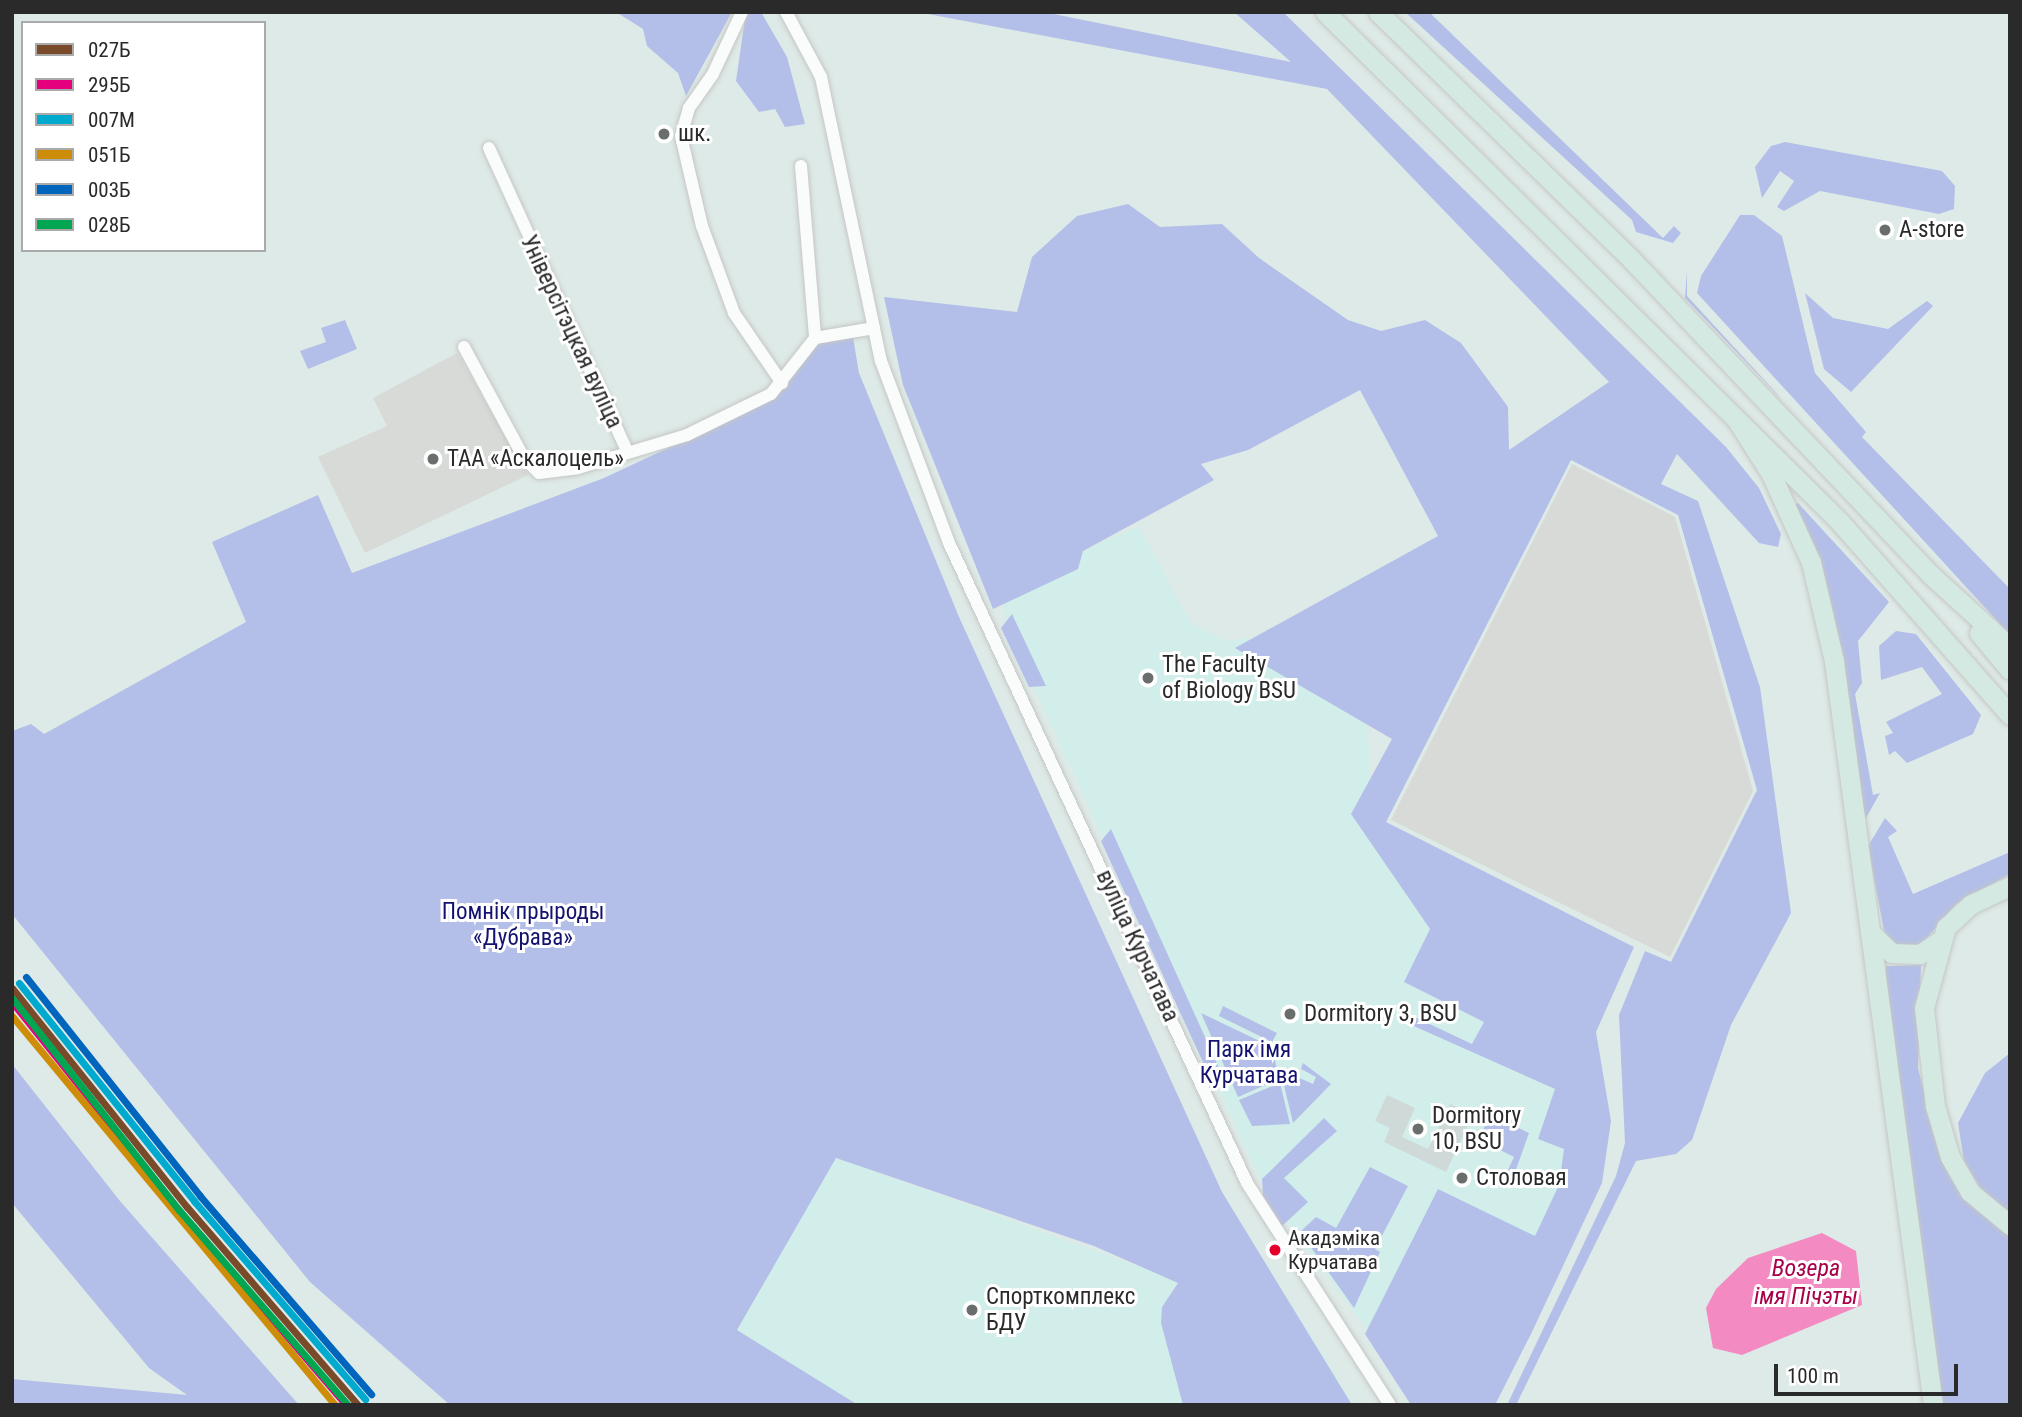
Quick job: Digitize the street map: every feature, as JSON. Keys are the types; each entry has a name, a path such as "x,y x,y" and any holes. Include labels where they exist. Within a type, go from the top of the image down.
{"highway":[{"path":"1325,12 1839,521 2010,715"},
{"path":"1378,12 1631,259 1931,576 2010,670"},
{"path":"1738,422 1788,509 1823,608 1870,931 1933,1405"},
{"path":"1931,576 2010,647"},
{"path":"1870,931 1892,954 1920,954 1938,942 1971,904 2010,886"},
{"path":"1938,942 1924,1009 1935,1106 1958,1174 1981,1205 2010,1225"}],"street":[{"path":"742,12 713,74 689,108 681,136 702,226 734,313 782,383"},
{"name":"вуліца Курчатава","path":"786,12 821,77 874,328 908,443 984,622 1247,1183 1391,1405"},
{"name":"Універсітэцкая вуліца","path":"464,347 524,458 539,473 627,451 489,148"},
{"path":"627,451 687,435 746,408 782,383 815,338 801,166"},
{"path":"815,338 874,328"}],"shaded area":[{"path":"457,353 528,475 365,553 318,457 387,426 373,398"},
{"path":"1572,464 1675,517 1753,791 1670,957 1391,820"},
{"path":"1139,526 1191,623 1227,641 1246,638 1367,702 1372,834 1576,1082 1569,1188 1543,1252 1373,1337 1268,1197 1006,627 1001,588"},
{"path":"1387,1095 1415,1108 1402,1137 1428,1149 1450,1104 1473,1115 1446,1172 1384,1142 1390,1128 1375,1121"},
{"path":"835,1157 1162,1275 1222,1192 1354,1405 858,1405 737,1330"}],"green space":[{"path":"616,12 732,12 686,96 678,73 647,46 643,29"},
{"path":"746,12 761,12 787,57 805,124 785,127 775,109 759,112 736,81"},
{"path":"917,12 1044,12 1291,62 1234,12 1283,12 1726,447 1759,488 1781,534 1778,547 1759,543 1677,454 1661,484 1698,501 1760,687 1791,913 1731,1025 1692,1140 1676,1154 1636,1161 1516,1405 1507,1405 1616,1176 1625,1143 1619,1015 1645,951 1671,962 1757,790 1678,515 1571,460 1386,822 1634,947 1596,1032 1611,1121 1602,1183 1531,1334 1495,1405 1411,1405 1365,1334 1438,1189 1535,1236 1559,1185 1564,1149 1538,1139 1555,1089 1398,1019 1402,1011 1472,1044 1484,1022 1404,982 1430,929 1351,814 1392,739 1235,648 1438,536 1360,390 1248,450 1201,464 1214,480 1083,551 1078,569 993,609 903,385 884,297 1017,312 1032,257 1077,216 1128,204 1160,227 1222,224 1259,258 1348,320 1381,331 1425,320 1461,343 1508,407 1509,450 1609,382 1327,89"},
{"path":"1405,12 1429,12 1663,238 1674,226 1681,233 1673,243 1636,232 1632,220"},
{"path":"1785,142 1942,171 1955,186 1954,209 1939,214 1820,191 1784,211 1777,207 1794,181 1780,171 1762,198 1755,167 1771,146"},
{"path":"1740,215 1754,215 1782,236 1815,373 1866,432 1862,437 2010,589 2010,635 1697,293 1701,276"},
{"path":"1687,271 1687,296 1787,405 1685,298"},
{"path":"1805,293 1833,318 1888,329 1927,301 1933,306 1851,392 1824,369"},
{"path":"345,320 357,349 308,369 300,351 326,342 321,328"},
{"name":"Помнік прыроды «Дубрава»","path":"853,337 859,373 959,617 1222,1192 1352,1405 1183,1405 1161,1323 1162,1307 1178,1283 1094,1246 836,1158 737,1330 858,1405 450,1405 310,1282 12,914 12,731 31,724 44,734 246,622 212,542 318,495 352,573 604,478 768,401 817,342"},
{"path":"1798,503 1889,602 1858,641 1862,683 1855,694 1873,795 1880,793 1866,818 1793,505"},
{"path":"1012,614 1046,686 1029,687 1001,628"},
{"path":"1896,631 1916,634 1981,715 1973,734 1907,763 1895,751 1889,755 1885,736 1893,733 1886,722 1942,694 1922,667 1881,680 1879,646"},
{"path":"1885,818 1897,831 1888,837 1913,894 2010,852 2010,874 1956,904 1921,945 1897,947 1885,936 1868,846"},
{"path":"1111,829 1219,1068 1208,1073 1101,841"},
{"path":"1921,965 1918,1068 1936,1139 2010,1232 2010,1405 1940,1405 1885,984 1886,966"},
{"path":"1223,1006 1277,1033 1272,1042 1219,1016"},
{"name":"Парк імя Курчатава","path":"1201,1013 1272,1047 1279,1079 1238,1097"},
{"path":"2010,1053 2010,1215 1985,1196 1964,1161 1958,1123 1985,1073"},
{"path":"1303,1063 1331,1084 1293,1123 1283,1081 1295,1076 1313,1084 1316,1077 1301,1069"},
{"path":"12,1064 120,1201 299,1405 12,1405 12,1379 187,1395 149,1368 12,1203"},
{"path":"1280,1083 1290,1124 1252,1126 1239,1100"},
{"path":"1491,1115 1529,1133 1514,1175 1508,1170 1514,1157 1478,1139"},
{"path":"1324,1118 1337,1131 1284,1178 1308,1202 1282,1226 1263,1196 1262,1179"},
{"path":"1370,1167 1408,1186 1375,1249 1380,1252 1354,1308 1300,1232 1316,1217 1336,1228"}],"water":[{"name":"Возера імя Пічэты","path":"1822,1233 1856,1251 1862,1305 1742,1355 1713,1348 1706,1308 1716,1289 1748,1258"}],"transit line":[{"name":"003Б","path":"26,977 200,1196 371,1394"},
{"name":"007М","path":"19,983 194,1201 365,1399"},
{"name":"027Б","path":"12,988 187,1207 358,1405"},
{"name":"028Б","path":"12,998 179,1210 348,1405"},
{"name":"295Б","path":"12,1002 180,1212 346,1405"},
{"name":"051Б","path":"12,1016 335,1405"}],"place":[{"name":"шк.","path":"664,134"},
{"name":"А-store","path":"1885,230"},
{"name":"ТАА «Аскалоцель»","path":"433,459"},
{"name":"The Faculty of Biology BSU","path":"1148,678"},
{"name":"Dormitory 3, BSU","path":"1290,1014"},
{"name":"Dormitory 10, BSU","path":"1418,1129"},
{"name":"Столовая","path":"1462,1178"},
{"name":"Акадэміка Курчатава","path":"1275,1250"},
{"name":"Спорткомплекс БДУ","path":"972,1310"}]}
